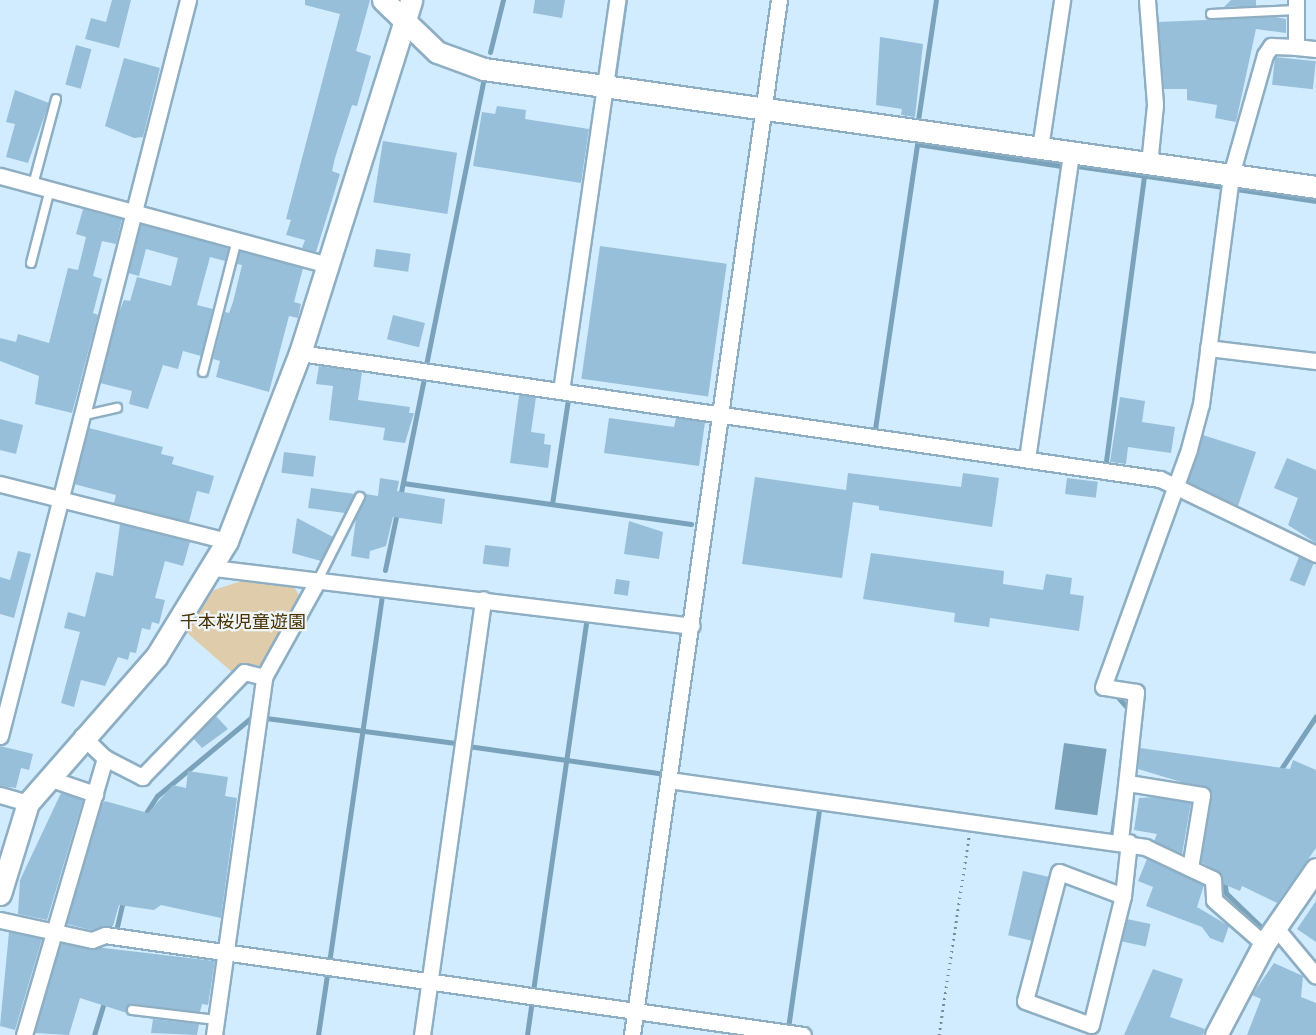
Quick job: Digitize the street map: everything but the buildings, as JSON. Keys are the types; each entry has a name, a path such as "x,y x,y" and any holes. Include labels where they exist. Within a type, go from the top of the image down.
{"street":[{"path":"0,736 188,0"},
{"path":"383,0 437,52 484,69 1316,187"},
{"path":"0,894 28,803 82,736 156,657 214,568 300,353 411,0"},
{"path":"561,391 617,0"},
{"path":"632,1035 779,0"},
{"path":"1040,148 1062,0"},
{"path":"1147,0 1155,105 1149,164"},
{"path":"1296,5 1296,47"},
{"path":"1123,896 1059,872 1025,1001 1091,1025 1123,896 1124,841 1136,692 1103,687 1176,486 1201,404 1231,175 1265,55 1271,46 1316,49"},
{"path":"1026,459 1071,152"},
{"path":"0,176 328,265"},
{"path":"1208,348 1316,361"},
{"path":"300,353 1160,478 1316,554"},
{"path":"0,484 226,541"},
{"path":"214,568 691,626"},
{"path":"215,1028 264,677 318,580"},
{"path":"422,1035 483,599"},
{"path":"82,736 105,758 142,777 244,672 264,677"},
{"path":"24,1035 52,931 105,758"},
{"path":"48,777 95,794"},
{"path":"669,780 1124,841 1213,879 1214,900 1270,936 1316,976"},
{"path":"1128,783 1202,795 1190,868"},
{"path":"0,795 28,803"},
{"path":"1216,1035 1270,936 1313,878"},
{"path":"0,920 92,940 105,935 803,1035"}],"lane":[{"path":"1212,14 1296,5"},
{"path":"33,185 56,99"},
{"path":"31,263 50,189"},
{"path":"203,372 237,240"},
{"path":"81,416 117,408"},
{"path":"318,580 360,496"},
{"path":"132,1010 215,1028"}],"path":[{"path":"939,1035 971,820"}],"green space":[{"name":"千本桜児童遊園","path":"244,580 294,587 302,600 267,666 239,665 232,672 185,631 214,590"}],"water":[{"path":"1064,743 1107,749 1097,815 1055,809"}],"waterway":[{"path":"490,52 503,0"},
{"path":"614,77 625,0"},
{"path":"918,120 936,0"},
{"path":"426,365 483,82"},
{"path":"875,429 917,144 1061,166"},
{"path":"1077,166 1223,187"},
{"path":"1106,461 1144,176"},
{"path":"1236,189 1316,201"},
{"path":"400,497 424,378"},
{"path":"552,504 568,399"},
{"path":"403,483 691,524"},
{"path":"385,570 397,512"},
{"path":"329,963 382,595"},
{"path":"533,991 586,622"},
{"path":"1117,696 1129,710"},
{"path":"142,819 157,796 253,716"},
{"path":"1279,772 1316,716"},
{"path":"266,718 455,743"},
{"path":"468,746 658,773"},
{"path":"1112,835 1117,800"},
{"path":"788,1028 819,809"},
{"path":"1224,879 1226,893 1260,926"},
{"path":"116,931 123,901"},
{"path":"318,1035 327,975"},
{"path":"94,1035 105,999"},
{"path":"527,1035 531,1005"}]}
